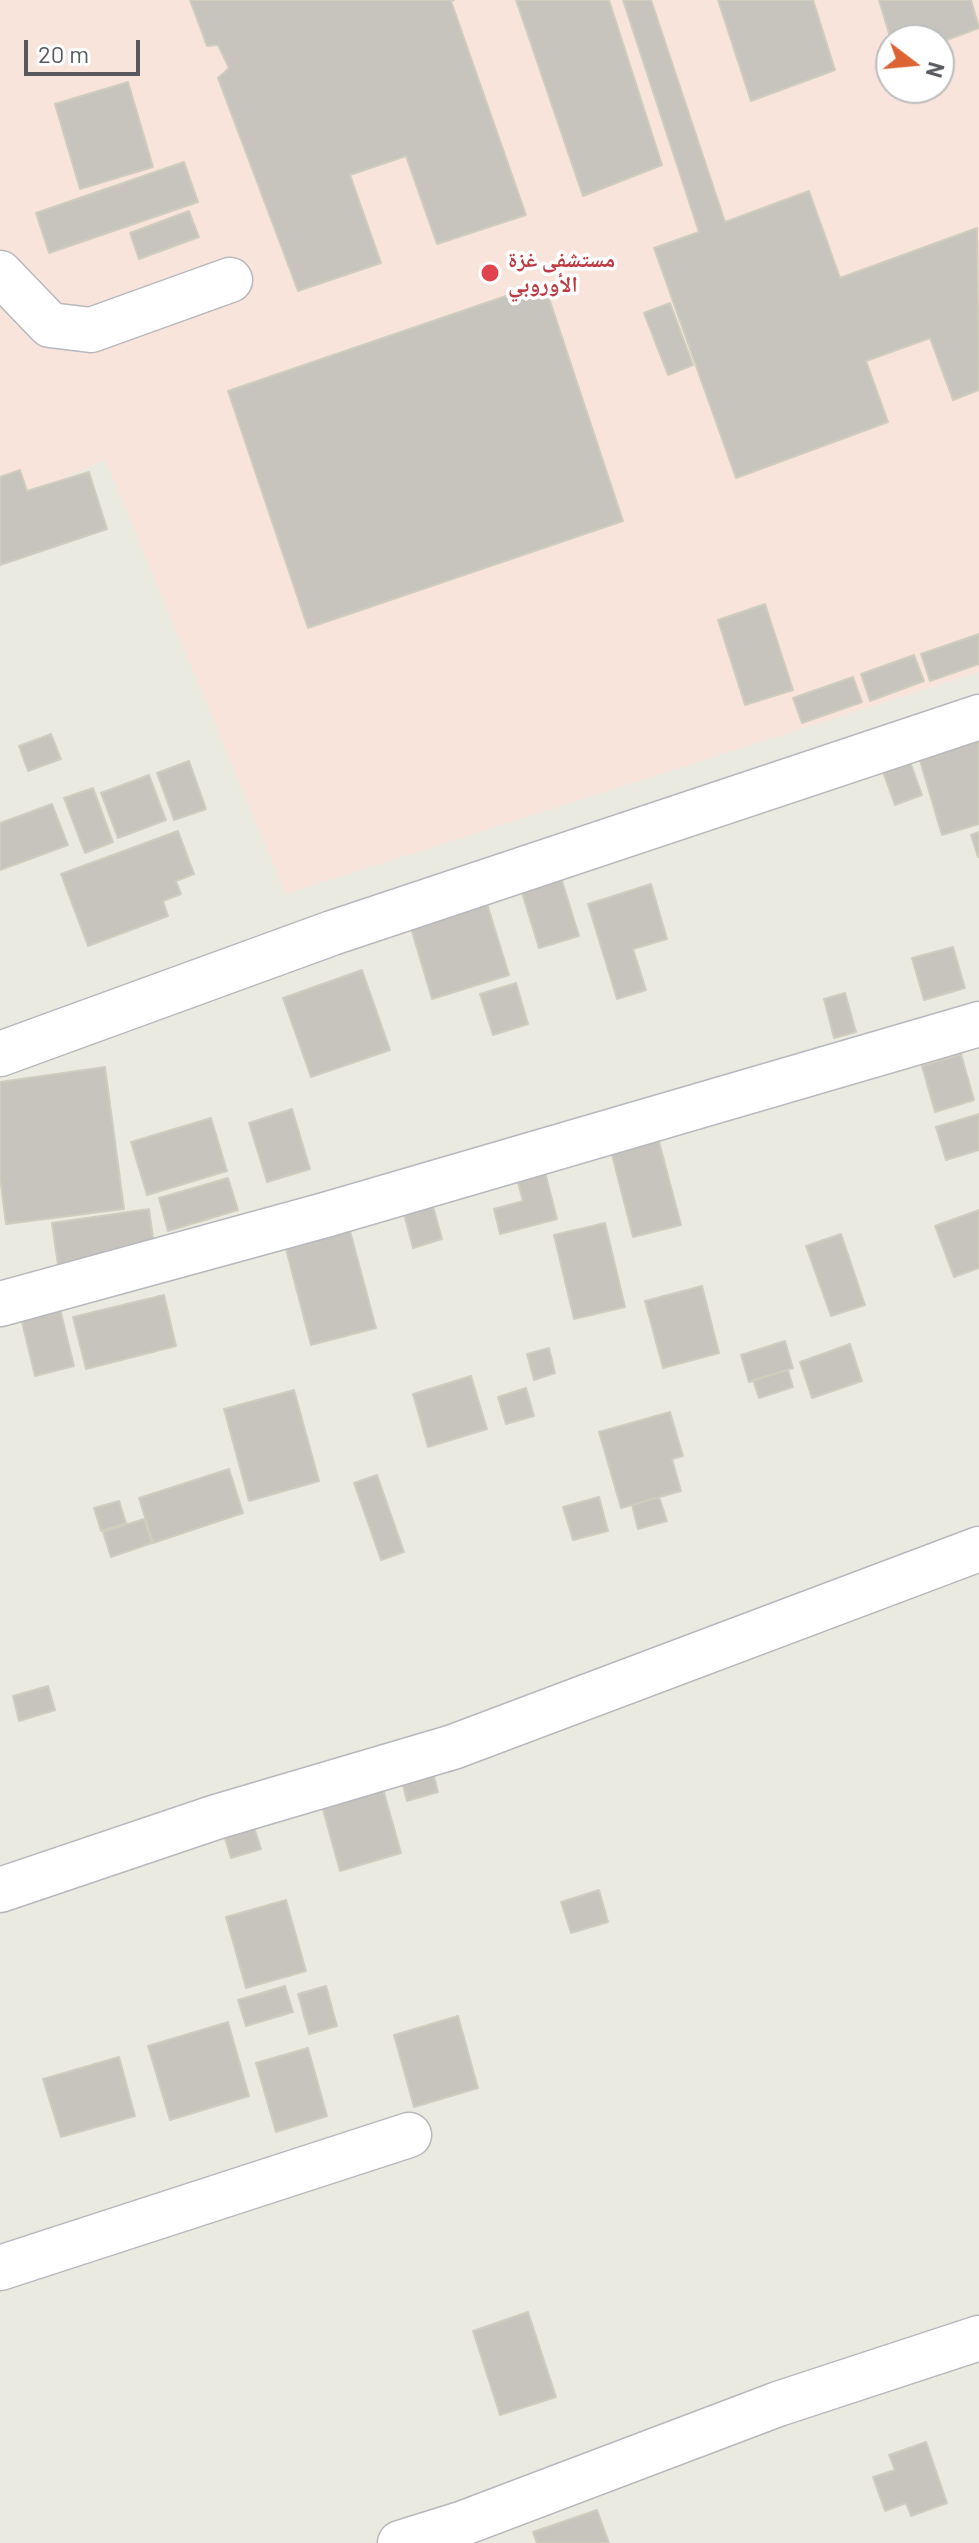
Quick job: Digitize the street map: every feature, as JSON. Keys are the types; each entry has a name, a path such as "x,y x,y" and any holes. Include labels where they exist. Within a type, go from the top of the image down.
{"street":[{"path":"0,273 50,325 91,330 230,280"},
{"path":"0,1054 332,933 979,717"},
{"path":"0,1304 325,1215 979,1024"},
{"path":"0,1890 216,1817 453,1747 979,1549"},
{"path":"0,2268 409,2135"},
{"path":"400,2543 461,2524 778,2404 979,2338"}],"shaded area":[{"name":"مستشفى غزة الأوروبي","path":"0,0 979,0 979,672 286,894 105,459 0,508"}],"building":[{"path":"190,0 454,0 451,1 526,215 437,244 406,156 350,175 381,263 298,291 218,78 229,68 218,45 207,46"},
{"path":"516,0 609,0 662,165 583,196"},
{"path":"623,0 651,0 725,222 809,191 840,278 977,228 979,390 953,400 930,338 866,361 888,422 736,478 654,248 699,232"},
{"path":"718,0 813,0 835,70 751,101"},
{"path":"879,0 971,0 979,28 955,37 955,24 886,24"},
{"path":"128,82 153,167 80,189 55,104"},
{"path":"184,162 198,202 49,253 36,213"},
{"path":"189,211 199,237 139,259 130,233"},
{"path":"544,283 623,521 308,628 228,391"},
{"path":"670,303 693,365 668,375 644,313"},
{"path":"20,470 27,491 89,472 107,529 0,565 0,477"},
{"path":"765,604 793,690 745,705 718,620"},
{"path":"979,634 979,664 930,681 921,654"},
{"path":"914,655 924,681 870,701 861,674"},
{"path":"853,677 862,702 802,723 793,698"},
{"path":"979,731 979,824 942,835 916,747"},
{"path":"51,734 61,759 28,771 19,746"},
{"path":"909,759 922,795 895,805 882,769"},
{"path":"189,761 206,809 174,820 157,773"},
{"path":"149,775 166,820 118,838 101,793"},
{"path":"93,788 113,842 85,853 64,798"},
{"path":"52,804 68,845 0,870 0,823"},
{"path":"178,831 194,874 176,881 181,894 163,901 168,916 88,946 61,874"},
{"path":"979,832 979,857 978,857 971,835"},
{"path":"559,871 579,936 539,948 519,883"},
{"path":"651,884 667,939 633,949 646,990 617,999 588,904"},
{"path":"484,894 509,975 432,999 408,918"},
{"path":"953,947 965,988 924,1000 912,958"},
{"path":"362,970 390,1050 311,1077 283,998"},
{"path":"516,983 528,1024 493,1035 480,994"},
{"path":"845,993 856,1032 834,1038 824,999"},
{"path":"961,1054 974,1100 935,1112 922,1066"},
{"path":"105,1067 124,1209 6,1224 0,1177 0,1082"},
{"path":"292,1109 310,1169 267,1182 249,1123"},
{"path":"979,1114 979,1150 946,1160 936,1127"},
{"path":"211,1118 227,1171 147,1195 131,1142"},
{"path":"657,1134 681,1225 633,1237 610,1147"},
{"path":"544,1168 557,1219 500,1234 494,1209 523,1201 516,1176"},
{"path":"228,1178 238,1210 168,1231 159,1198"},
{"path":"433,1206 442,1239 413,1248 404,1214"},
{"path":"149,1209 155,1252 58,1265 52,1223"},
{"path":"979,1210 979,1268 954,1277 935,1226"},
{"path":"605,1223 625,1307 574,1319 554,1235"},
{"path":"350,1231 376,1328 311,1345 286,1249"},
{"path":"841,1234 865,1305 831,1316 806,1246"},
{"path":"702,1286 719,1353 663,1368 645,1301"},
{"path":"164,1295 176,1346 86,1369 73,1317"},
{"path":"60,1309 74,1366 35,1376 21,1318"},
{"path":"785,1341 793,1368 749,1382 741,1355"},
{"path":"850,1344 862,1381 812,1398 800,1362"},
{"path":"549,1348 555,1373 534,1380 527,1354"},
{"path":"788,1370 793,1387 759,1398 753,1380"},
{"path":"471,1376 487,1429 428,1447 413,1394"},
{"path":"526,1388 534,1416 506,1424 498,1397"},
{"path":"294,1390 319,1481 249,1501 224,1409"},
{"path":"670,1412 683,1456 672,1459 681,1491 621,1508 599,1432"},
{"path":"229,1469 243,1513 153,1543 139,1498"},
{"path":"377,1475 404,1552 381,1560 354,1483"},
{"path":"599,1497 608,1531 573,1540 563,1507"},
{"path":"659,1497 667,1521 638,1529 632,1505"},
{"path":"119,1501 126,1523 101,1531 94,1508"},
{"path":"144,1519 152,1543 111,1557 103,1532"},
{"path":"48,1686 55,1710 19,1721 13,1696"},
{"path":"433,1773 438,1792 407,1801 402,1782"},
{"path":"383,1789 401,1853 340,1871 322,1806"},
{"path":"253,1824 261,1849 231,1858 223,1832"},
{"path":"599,1890 608,1922 571,1933 561,1902"},
{"path":"286,1900 306,1971 246,1988 226,1917"},
{"path":"285,1986 293,2012 246,2026 238,2000"},
{"path":"326,1986 337,2026 309,2034 298,1994"},
{"path":"458,2016 478,2088 414,2107 394,2035"},
{"path":"228,2022 249,2096 170,2120 148,2046"},
{"path":"308,2048 327,2116 276,2132 256,2063"},
{"path":"119,2057 135,2116 61,2137 43,2079"},
{"path":"528,2312 556,2397 500,2415 473,2331"},
{"path":"926,2442 947,2503 911,2516 906,2503 885,2511 873,2477 895,2470 889,2455"},
{"path":"597,2510 609,2543 537,2543 533,2532"}],"place":[{"name":"مستشفى غزة الأوروبي","path":"490,273"}]}
